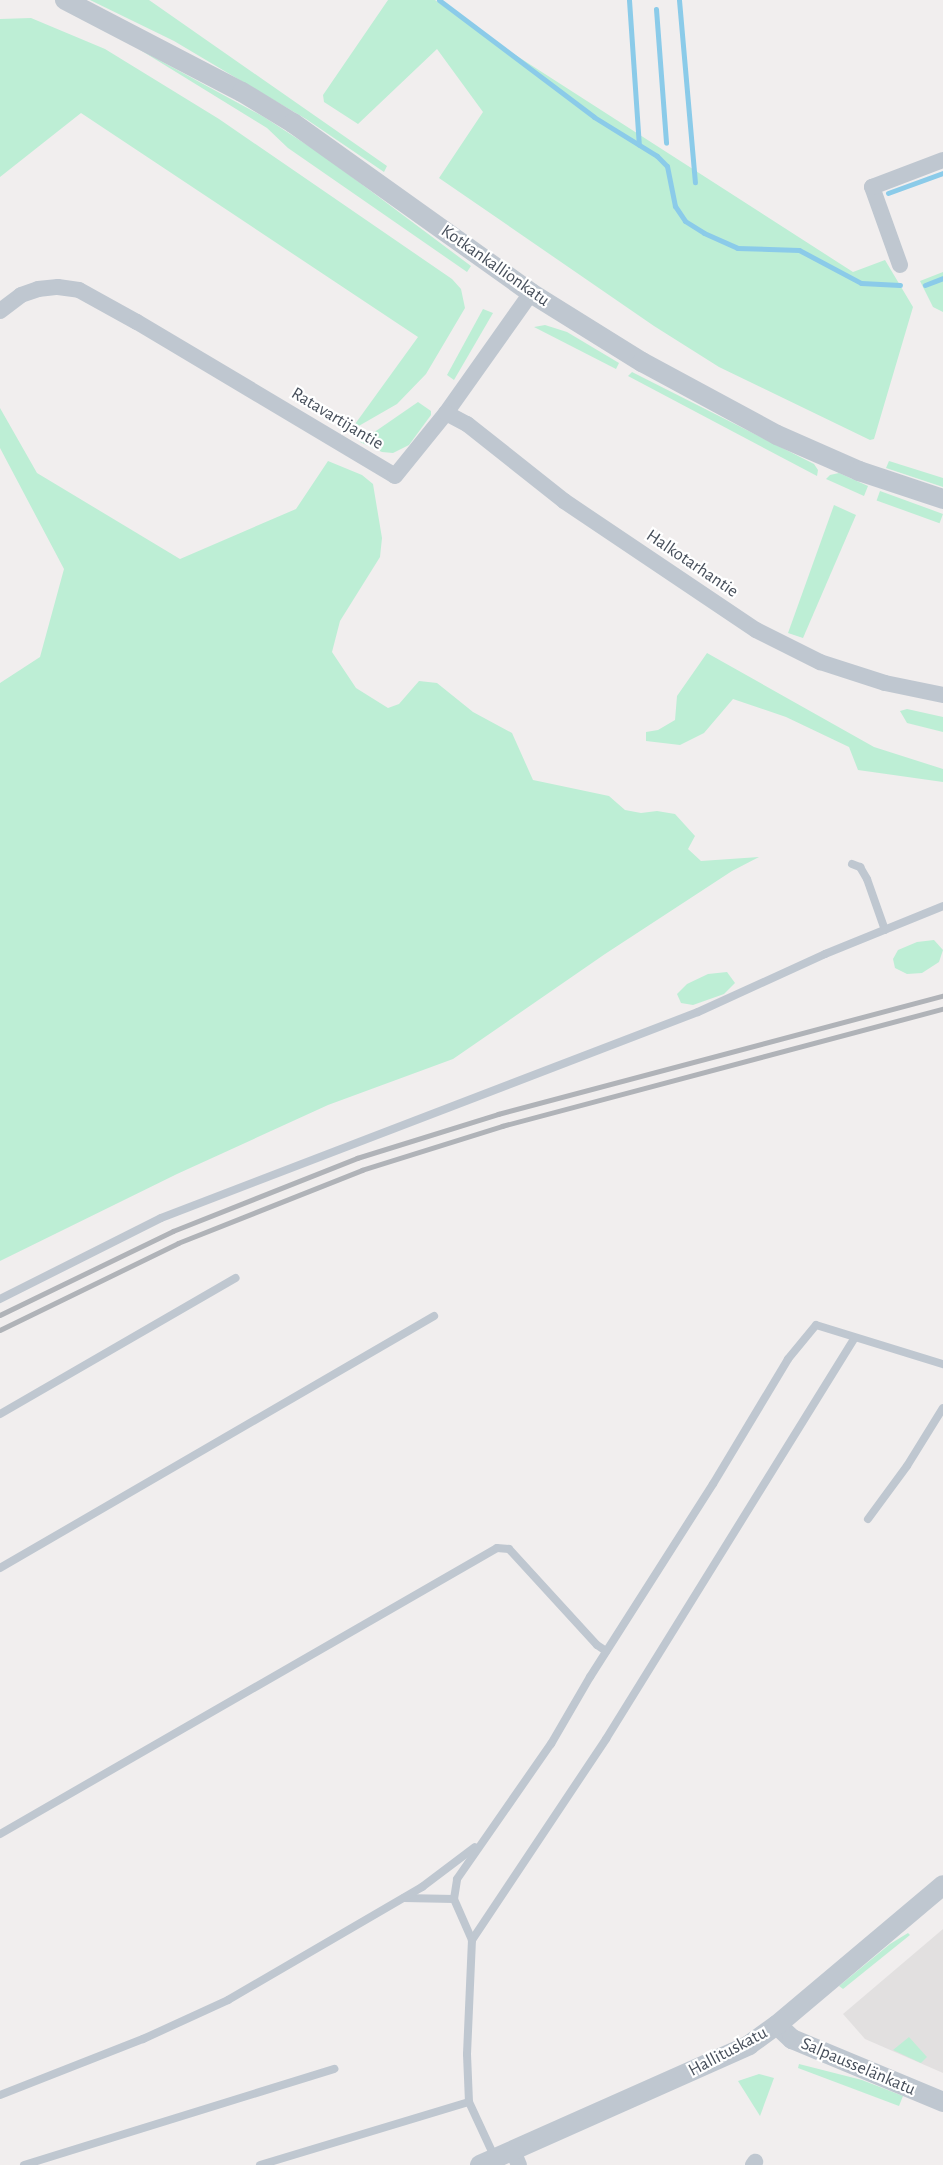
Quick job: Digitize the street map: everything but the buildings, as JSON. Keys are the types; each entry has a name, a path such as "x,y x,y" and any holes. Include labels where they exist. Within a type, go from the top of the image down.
{"street":[{"name":"Kotkankallionkatu","path":"65,0 242,92 293,123 531,293 650,367 777,435 859,471 943,500"},
{"path":"900,265 872,187 943,160"},
{"name":"Ratavartijantie","path":"0,311 21,296 38,289 58,287 79,290 395,476 447,412 531,293"},
{"name":"Halkotarhantie","path":"447,412 467,424 564,501 756,630 820,662 885,683 943,695"},
{"name":"Hallituskatu","path":"502,2160 749,2045 777,2025 943,1885"},
{"name":"Salpausselänkatu","path":"777,2025 792,2038 943,2102"}],"lane":[{"path":"852,864 860,867 867,879 885,930"},
{"path":"0,1299 161,1218 698,1012 943,906"},
{"path":"0,1414 236,1278"},
{"path":"0,1568 434,1316"},
{"path":"502,2160 469,2102 467,2054 472,1940 454,1899 457,1879 551,1744 606,1651 806,1335 816,1325 830,1327 854,1339 943,1364"},
{"path":"472,1940 606,1739 854,1339"},
{"path":"868,1520 907,1466 943,1408"},
{"path":"0,1834 497,1548 509,1549 597,1645 606,1651"},
{"path":"0,2095 143,2039 228,2000 422,1887 483,1841"},
{"path":"404,1898 454,1899"},
{"path":"24,2165 334,2069"},
{"path":"260,2165 469,2102"}],"shaded area":[{"path":"943,1929 943,2073 865,2039 843,2014"}],"green space":[{"path":"90,0 149,0 387,166 384,172 306,119 174,41"},
{"path":"388,0 435,0 495,42 853,272 885,260 913,307 874,439 870,440 719,367 654,326 439,178 483,112 437,49 358,124 324,102 323,95"},
{"path":"31,18 105,49 219,119 452,279 461,289 465,308 426,374 397,404 350,431 418,337 81,113 0,177 0,19"},
{"path":"137,48 264,117 324,156 471,266 467,272 288,148 267,128"},
{"path":"943,272 943,312 933,307 920,281"},
{"path":"483,309 493,313 454,380 447,375"},
{"path":"545,325 567,332 619,363 616,369 534,327"},
{"path":"632,372 814,464 818,470 817,476 628,376"},
{"path":"418,402 431,411 431,415 409,445 393,453 382,452 360,442"},
{"path":"0,408 37,473 180,559 296,509 328,461 362,475 373,484 382,538 380,557 340,621 332,652 356,688 388,708 399,704 419,681 437,683 473,712 512,733 533,780 609,796 625,810 675,814 695,836 688,849 701,861 759,857 732,871 605,954 453,1059 328,1105 177,1174 0,1261 0,683 40,657 64,569 0,448"},
{"path":"889,461 943,478 943,487 886,468"},
{"path":"839,473 868,486 864,496 826,479 830,475"},
{"path":"880,491 943,514 940,523 877,500"},
{"path":"834,505 856,515 803,638 788,633"},
{"path":"707,653 874,747 943,769 943,782 858,770 849,747 786,717 733,699 704,733 680,745 646,741 646,732 658,730 675,720 677,696"},
{"path":"907,709 943,717 943,732 907,723 900,711"},
{"path":"934,940 943,950 939,962 922,973 907,974 895,968 893,959 898,950 917,942"},
{"path":"727,972 735,983 724,994 693,1005 681,1003 677,994 687,984 708,974"},
{"path":"908,1933 910,1935 843,1989 839,1986 890,1944"},
{"path":"909,2037 927,2057 921,2063 893,2050"},
{"path":"799,2064 862,2080 903,2096 899,2106 798,2068"},
{"path":"759,2074 774,2078 760,2116 738,2081"}],"waterway":[{"path":"439,0 594,117 657,156 667,166 675,206 685,221 704,233 737,248 799,250 861,283 900,285"},
{"path":"629,0 639,145"},
{"path":"679,0 695,182"},
{"path":"656,9 666,143"},
{"path":"888,193 943,173"},
{"path":"925,285 943,278"}],"railway":[{"path":"0,1315 173,1231 357,1158 498,1114 943,996"},
{"path":"0,1330 178,1243 362,1170 502,1126 943,1009"}]}
